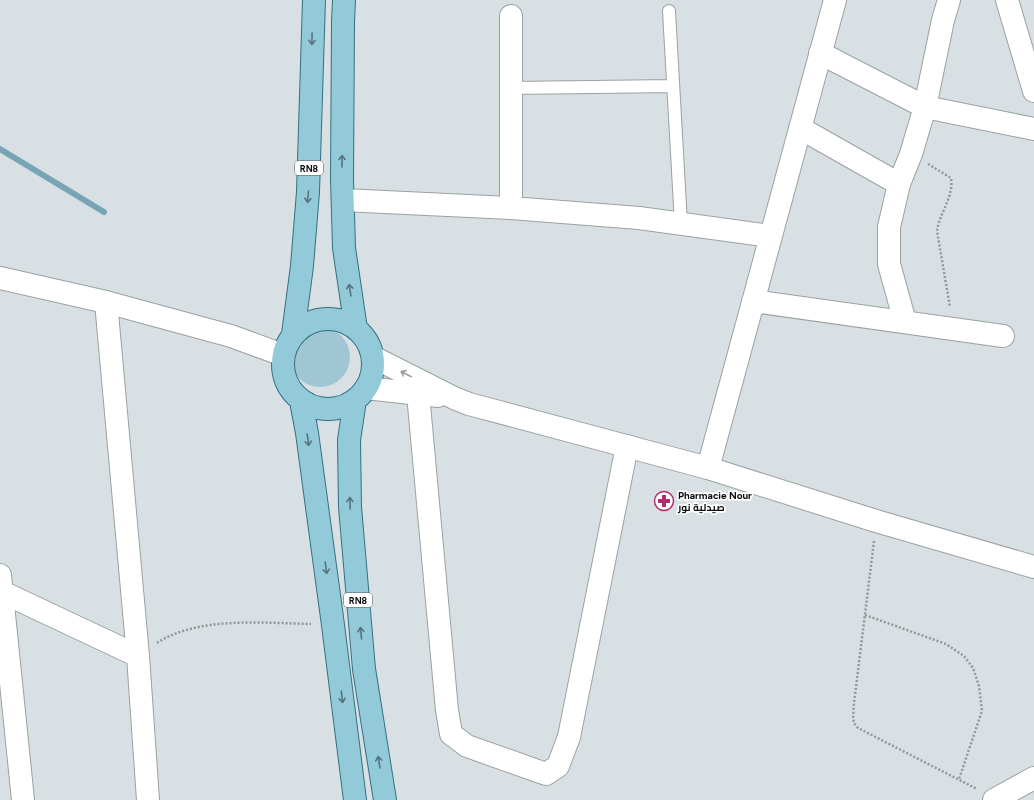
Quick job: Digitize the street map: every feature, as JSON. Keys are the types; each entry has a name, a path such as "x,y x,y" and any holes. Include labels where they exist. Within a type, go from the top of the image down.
{"main road":[{"name":"RN8","path":"293,334 302,266 308,192 314,0"},
{"name":"RN8","path":"344,0 342,22 344,248 356,329"},
{"name":"RN8","path":"361,394 343,407 328,409 314,408 301,401 292,392 286,381 283,368 283,355 293,334 304,325 317,320 331,319 344,322 356,329 364,337 373,357 373,368 370,378 361,394 349,440 350,507 364,668 385,800"},
{"name":"RN8","path":"301,401 308,441 333,625 355,800"}],"street":[{"path":"708,468 835,0"},
{"path":"905,322 889,264 888,227 899,184 911,154 925,107 943,20 949,0"},
{"path":"1006,0 1034,91"},
{"path":"511,16 511,208"},
{"path":"820,53 925,107 1034,129"},
{"path":"800,128 899,184"},
{"path":"343,200 511,208 639,218 770,236"},
{"path":"0,278 106,302 231,336 283,355"},
{"path":"753,301 1003,336"},
{"path":"106,302 138,656 148,800"},
{"path":"373,357 454,398 469,404 708,468 876,521 1034,568"},
{"path":"361,394 418,394 454,398"},
{"path":"418,394 447,710 452,734 467,746 546,774 558,766 569,738 627,446"},
{"path":"1,586 138,656"},
{"path":"1,586 23,800"},
{"path":"995,799 1034,778"}],"lane":[{"path":"669,11 681,224"},
{"path":"511,88 673,86"}],"path":[{"path":"911,154 952,178 952,186 938,224 937,231 953,329"},
{"path":"876,521 855,696 854,723 858,728 995,799"},
{"path":"865,615 946,644 964,656 973,668 979,686 982,711 959,779"},
{"path":"138,656 163,639 211,624 235,622 333,625"}],"shaded area":[{"path":"314,327 326,327 337,332 345,340 350,351 348,369 337,382 326,387 314,387 303,382 295,374 290,363 290,351 295,340 303,332"}],"waterway":[{"path":"0,149 104,212"}],"place":[{"name":"Pharmacie Nour صيدلية نور","path":"664,501"}]}
